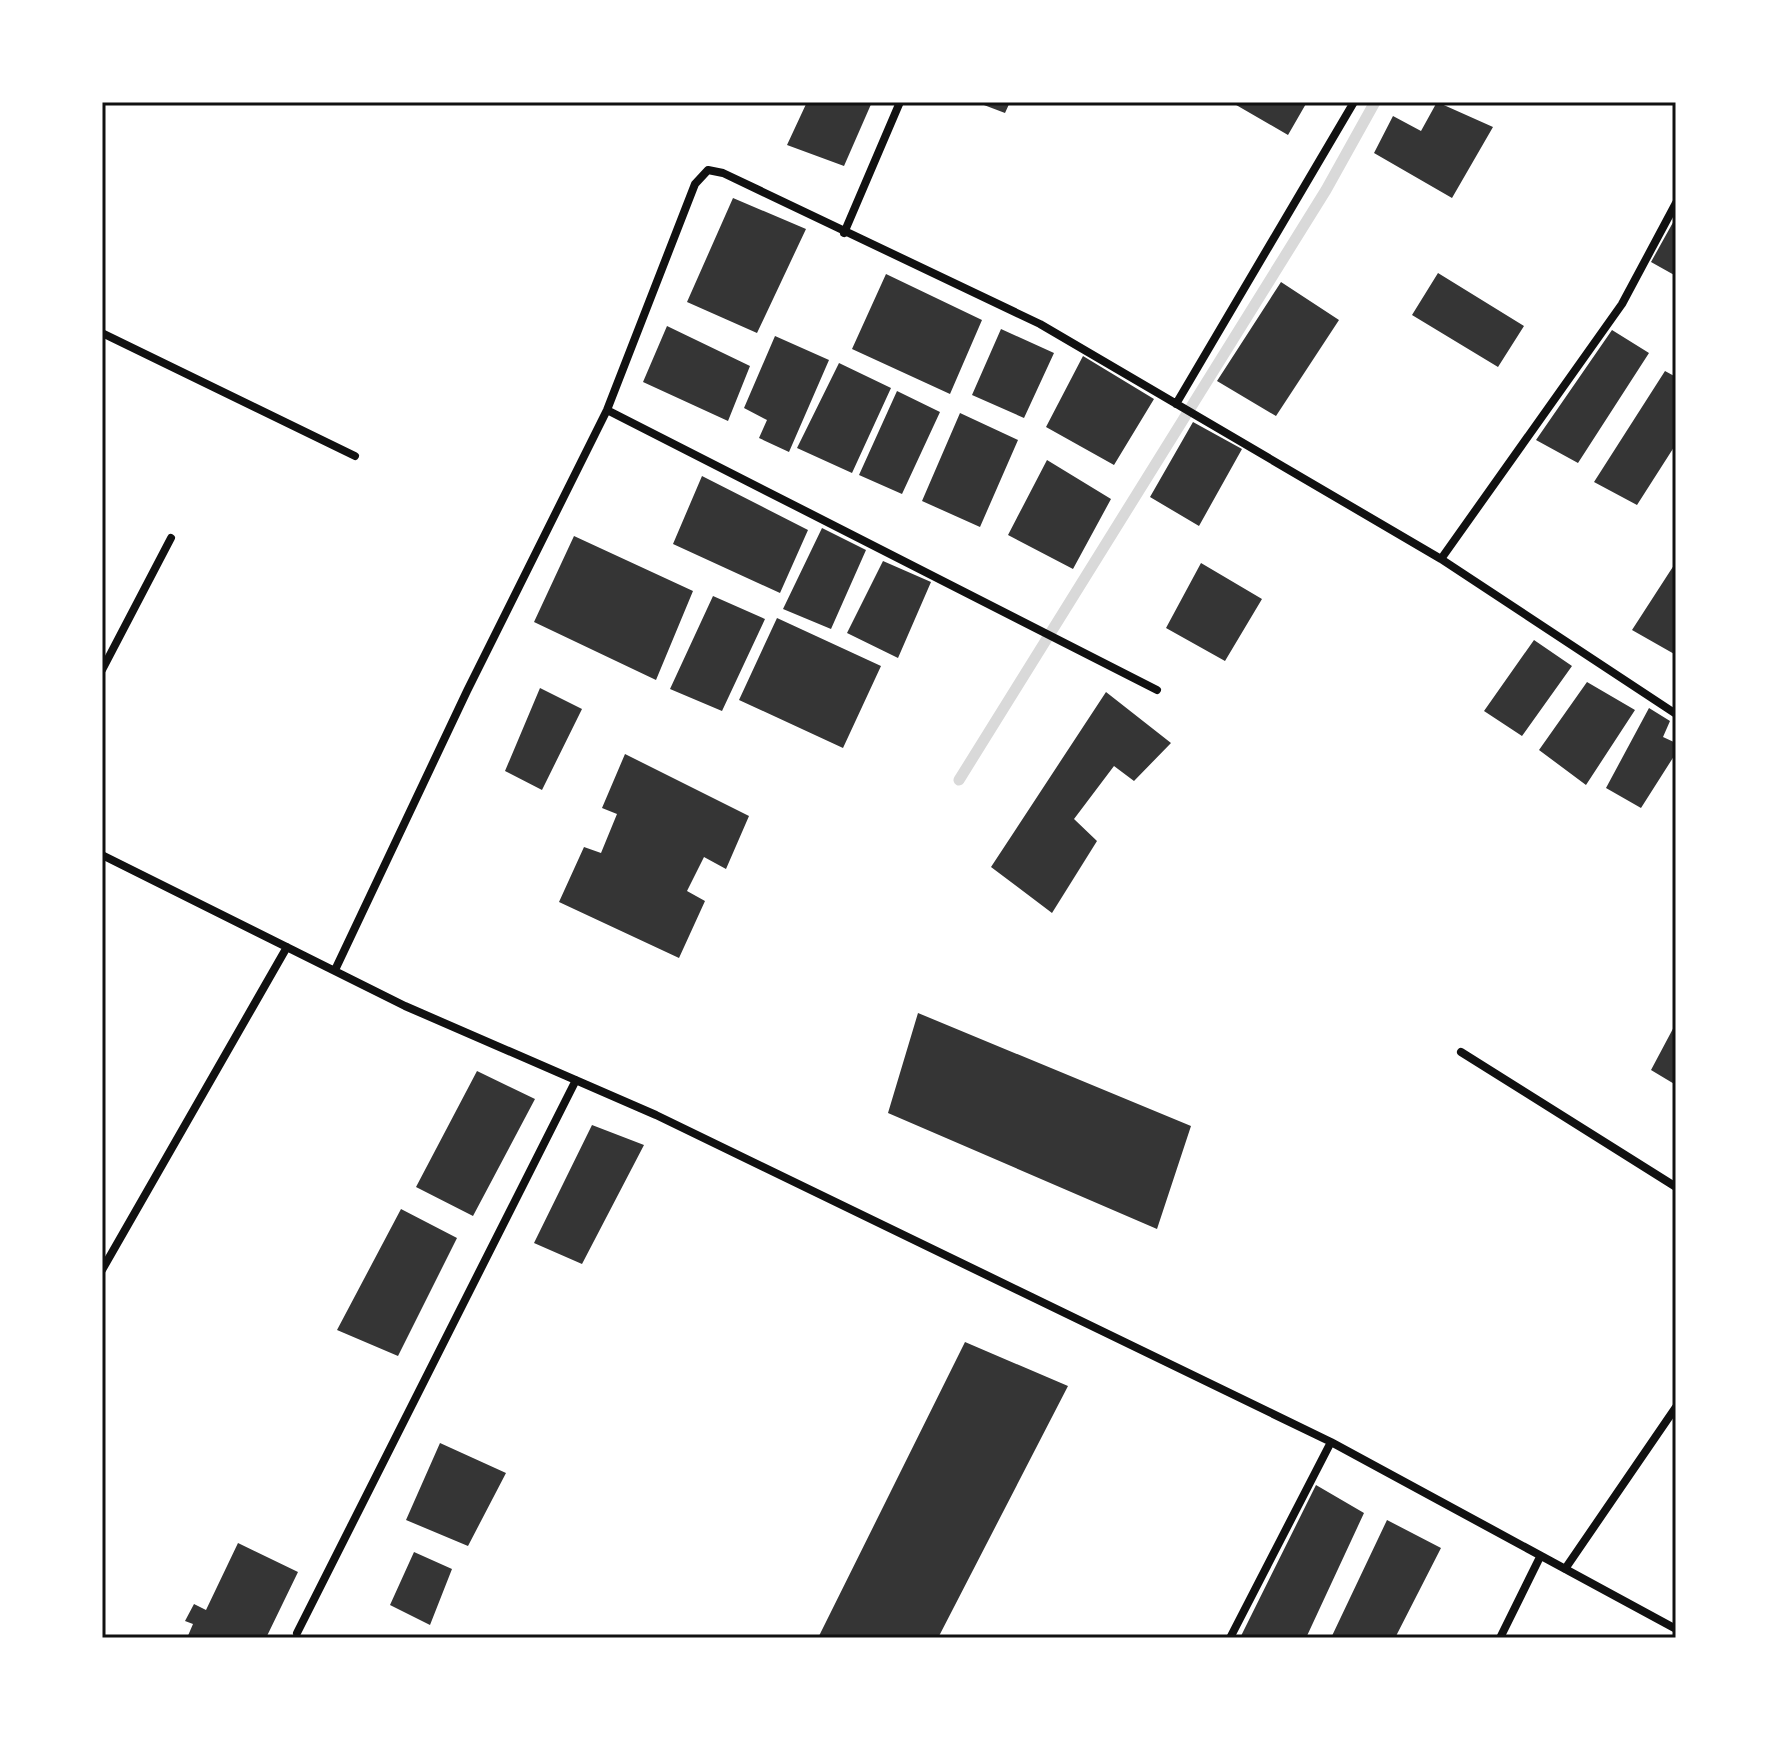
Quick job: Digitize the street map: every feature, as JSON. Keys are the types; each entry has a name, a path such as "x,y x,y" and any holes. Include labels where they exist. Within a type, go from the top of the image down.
{"street":[{"path":"844,233 900,102"},
{"path":"1176,404 1354,102"},
{"path":"335,970 467,691 607,410 695,184 708,170 723,173 1040,324 1441,559 1676,714"},
{"path":"1441,559 1622,304 1676,203"},
{"path":"102,333 355,456"},
{"path":"607,410 1157,690"},
{"path":"102,670 171,538"},
{"path":"102,855 405,1006 576,1080 1331,1442 1676,1629"},
{"path":"102,1270 287,947"},
{"path":"1461,1052 1676,1187"},
{"path":"297,1633 576,1080"},
{"path":"1565,1569 1676,1407"},
{"path":"1230,1638 1331,1442"},
{"path":"1500,1638 1540,1557"}],"building":[{"path":"807,102 872,102 844,166 787,145"},
{"path":"976,102 1010,102 1005,113"},
{"path":"1231,102 1307,102 1288,135"},
{"path":"1437,102 1493,127 1452,198 1374,153 1393,116 1421,131"},
{"path":"733,198 806,229 757,333 687,302"},
{"path":"1676,217 1676,276 1651,262"},
{"path":"1438,273 1524,326 1498,367 1412,315"},
{"path":"886,274 982,320 950,394 852,349"},
{"path":"1281,282 1339,320 1276,416 1217,381"},
{"path":"667,326 750,366 728,421 643,382"},
{"path":"1001,329 1054,353 1024,418 972,395"},
{"path":"1612,330 1649,353 1578,463 1536,440"},
{"path":"775,336 829,360 789,452 759,438 767,420 744,408"},
{"path":"1083,356 1154,399 1114,465 1046,427"},
{"path":"839,363 891,388 852,473 797,448"},
{"path":"1665,371 1676,377 1676,444 1637,505 1594,482"},
{"path":"897,391 940,412 902,494 859,475"},
{"path":"960,413 1018,440 980,527 922,501"},
{"path":"1193,422 1242,449 1199,526 1150,497"},
{"path":"1047,460 1111,499 1073,569 1008,535"},
{"path":"702,476 808,530 780,593 673,544"},
{"path":"822,528 866,550 831,629 783,609"},
{"path":"574,536 693,591 656,680 534,622"},
{"path":"883,561 931,582 898,658 847,633"},
{"path":"1676,562 1676,655 1632,630"},
{"path":"1201,563 1262,599 1225,661 1166,628"},
{"path":"713,596 765,619 722,711 670,689"},
{"path":"777,618 881,666 843,748 739,700"},
{"path":"1534,640 1572,666 1522,736 1484,711"},
{"path":"1587,682 1635,710 1586,785 1539,750"},
{"path":"540,688 582,709 542,790 505,771"},
{"path":"1106,692 1171,743 1134,781 1114,766 1074,819 1097,841 1052,913 991,867"},
{"path":"1649,708 1670,721 1663,737 1676,743 1676,753 1641,808 1606,788"},
{"path":"625,754 749,816 726,869 704,857 687,891 705,901 679,958 559,902 584,847 601,853 617,814 602,808"},
{"path":"918,1013 1191,1126 1157,1229 888,1113"},
{"path":"1676,1023 1676,1085 1651,1070"},
{"path":"477,1071 535,1099 473,1216 416,1187"},
{"path":"592,1125 644,1145 582,1264 534,1243"},
{"path":"401,1209 457,1238 398,1356 337,1330"},
{"path":"965,1342 1068,1386 938,1638 818,1638"},
{"path":"440,1443 506,1473 468,1546 406,1520"},
{"path":"1316,1485 1364,1513 1306,1638 1240,1638"},
{"path":"1387,1520 1441,1548 1395,1638 1331,1638"},
{"path":"238,1543 298,1572 266,1638 187,1638 193,1624 185,1621 194,1604 206,1610"},
{"path":"414,1552 452,1569 430,1625 390,1605"}],"waterway":[{"path":"959,780 1326,190 1375,102"}]}
